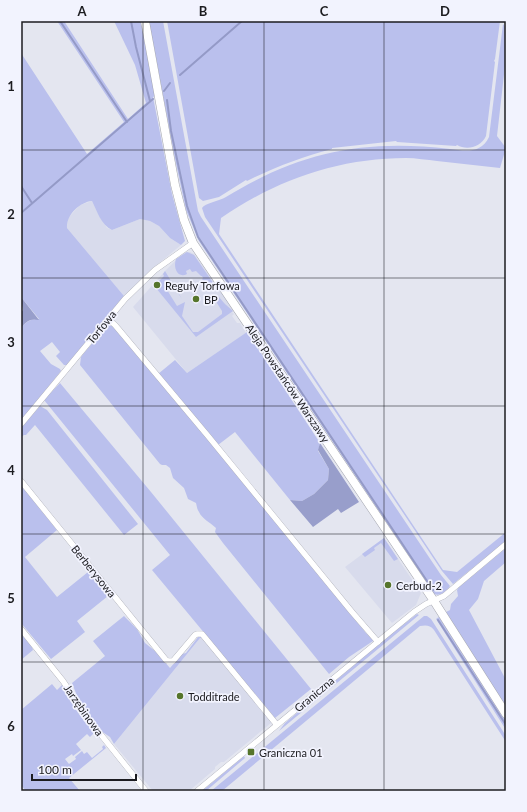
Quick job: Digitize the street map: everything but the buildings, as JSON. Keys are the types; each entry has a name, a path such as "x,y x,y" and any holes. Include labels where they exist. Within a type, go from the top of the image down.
{"street":[{"name":"Aleja Powstańców Warszawy","path":"145,21 177,192 186,226 193,243 434,601 506,714"},
{"name":"Torfowa","path":"21,424 125,299 155,270 193,243"},
{"path":"108,319 160,379 378,642"},
{"name":"Berberysowa","path":"21,481 168,661 173,660 197,634 203,635 277,725"},
{"name":"Graniczna","path":"197,791 414,612 449,592 506,544"},
{"name":"Jarzębinowa","path":"21,629 63,681 90,721 146,791"}],"shaded area":[{"path":"57,21 64,21 128,119 146,103 135,65 114,21 141,21 155,96 153,97 172,194 185,241 181,245 170,238 159,226 150,221 140,219 112,230 102,221 92,201 83,204 71,214 67,223 67,228 124,296 67,365 64,365 56,356 60,352 52,342 40,351 51,364 61,371 21,421 21,328 33,319 39,319 21,297 21,53 87,154 124,122"},
{"path":"149,21 163,21 198,211 201,217 441,575 450,586 443,593 439,595 434,594 199,241 186,210"},
{"path":"167,21 500,21 486,136 481,143 469,148 457,145 396,141 332,148 268,171 247,181 246,180 219,197 203,201 199,198"},
{"path":"503,24 506,28 506,57 497,136 506,148 500,168 406,158 381,159 333,167 286,182 242,205 221,218 219,234 443,570 457,572 506,532 506,541 453,584 442,571 205,217 202,208 280,169 306,159 333,152 389,146 418,146 467,151 477,149 482,146 489,137"},
{"path":"92,201 107,228 112,230 140,219 150,221 159,226 170,238 181,245 151,270 124,296 67,228 69,217 80,205"},
{"path":"184,252 194,254 235,310 232,312 234,314 232,316 237,323 240,323 246,333 187,373 133,307"},
{"path":"187,252 194,255 216,287 208,286 202,279 202,276 196,271 192,272 190,269 186,271 187,274 178,274 175,265 176,259"},
{"path":"165,271 182,299 173,286 167,290 177,306 185,302 182,316 193,332 198,332 222,314 222,311 212,295 218,296 233,311 196,337 156,288 159,285 157,283 154,286 153,284 156,280 158,282 164,276 163,274"},
{"path":"21,297 39,320 34,319 29,321 21,328 21,313 23,310"},
{"path":"108,325 112,326 123,336 366,633 373,639 373,641 349,657 329,674 223,543 215,532 216,528 200,514 196,503 188,499 184,488 173,478 170,468 166,465 160,464 80,365 81,357"},
{"path":"247,332 320,443 318,451 329,469 328,480 314,494 302,501 290,500 235,432 218,445 158,374 175,360 187,373"},
{"path":"60,383 151,492 311,689 275,718 152,570 170,555 44,400"},
{"path":"40,406 47,410 138,524 124,535 35,425 26,435 21,437 21,428"},
{"path":"320,443 359,502 341,513 338,509 313,527 290,500 302,501 314,494 328,480 329,469 318,450"},
{"path":"21,485 57,530 25,557 57,597 88,572 108,596 77,621 85,632 51,659 21,623"},
{"name":"Cerbud-2","path":"384,538 421,593 416,605 392,623 345,567"},
{"path":"384,538 398,559 394,561 381,543 374,548 375,550 365,557 362,554"},
{"path":"506,548 506,562 484,581 478,599 469,610 506,680 506,707 446,612 450,610 451,604 458,596 457,590 459,587"},
{"path":"417,614 419,615 279,731 285,723"},
{"path":"124,616 137,629 145,643 155,651 170,668 182,654 186,653 198,637 202,638 200,638 114,744 110,737 101,731 79,701 72,683 105,656 93,641"},
{"path":"424,616 431,619 506,736 506,742 434,630 428,626 420,626 222,791 211,791"},
{"path":"439,617 506,721 506,730 436,619"},
{"path":"21,633 33,650 21,660"},
{"path":"200,638 202,638 271,721 271,723 224,762 221,762 189,791 153,791 114,744"},
{"path":"52,684 57,690 62,685 79,714 94,733 90,737 87,734 76,744 81,750 73,756 72,754 65,759 69,764 76,759 75,757 82,751 84,754 87,752 92,758 103,749 102,747 104,745 106,748 69,778 80,791 26,791 21,785 21,710"},
{"path":"244,756 245,758 206,791 202,791"}],"waterway":[{"path":"60,21 127,122"},
{"path":"131,21 150,101"},
{"path":"180,75 242,21"},
{"path":"164,91 170,83"},
{"path":"21,213 153,99"},
{"path":"167,100 171,131 187,206 198,237 433,590"},
{"path":"21,186 32,203"},
{"path":"438,620 506,725"}],"place":[{"name":"Reguły Torfowa","path":"157,285"},
{"name":"BP","path":"196,299"},
{"name":"Cerbud-2","path":"388,585"},
{"name":"Todditrade","path":"180,696"},
{"name":"Graniczna 01","path":"251,752"}]}
